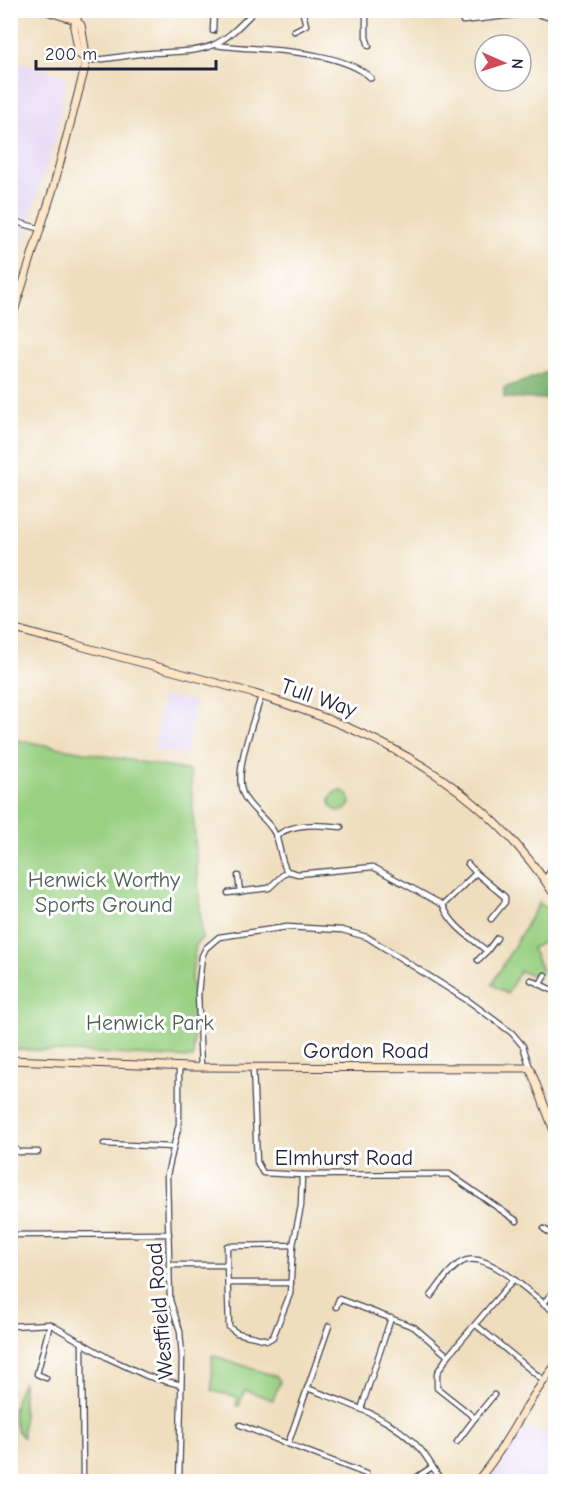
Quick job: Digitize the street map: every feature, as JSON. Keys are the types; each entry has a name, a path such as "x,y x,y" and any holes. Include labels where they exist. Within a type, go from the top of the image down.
{"street":[{"path":"43,10 75,20"},
{"path":"80,10 74,27 79,54 87,60 151,53 186,53 215,45 235,32 255,10"},
{"path":"213,31 214,10"},
{"path":"302,10 306,25"},
{"path":"366,10 363,38 369,46"},
{"path":"470,11 472,18"},
{"path":"463,21 472,18 533,12 555,19"},
{"path":"294,31 306,25 312,25"},
{"path":"215,45 310,55 353,66 371,78"},
{"path":"10,324 41,229 87,60"},
{"path":"10,220 41,229"},
{"name":"Tull Way","path":"12,628 261,696 341,723 392,746 422,764 480,810 544,880 555,897"},
{"path":"261,696 239,777 243,795 266,821 276,837 281,863 287,871 298,874 373,867 442,905 447,916 487,951"},
{"path":"276,837 300,827 340,827"},
{"path":"468,864 506,897 505,902 491,919"},
{"path":"544,880 555,864"},
{"path":"228,892 269,888 287,871"},
{"path":"442,905 477,873"},
{"path":"238,876 240,892"},
{"path":"201,1067 198,993 202,956 209,945 219,938 287,927 360,934 448,988 512,1033 523,1046 555,1136"},
{"path":"478,960 497,938"},
{"path":"540,984 545,975"},
{"path":"531,980 555,992"},
{"name":"Gordon Road","path":"10,1060 179,1067 530,1068"},
{"name":"Westfield Road","path":"179,1067 179,1117 167,1175 171,1307 181,1337 179,1482"},
{"name":"Elmhurst Road","path":"254,1068 259,1168 270,1175 449,1174 517,1221"},
{"path":"10,1129 15,1149 25,1153 39,1152"},
{"path":"104,1144 173,1147"},
{"path":"293,1245 227,1246 231,1329 265,1341 274,1335 289,1299 293,1245 301,1206 302,1175"},
{"path":"511,1217 515,1210"},
{"path":"544,1229 553,1236 555,1227"},
{"path":"10,1235 169,1234"},
{"path":"431,1296 459,1264 469,1259 494,1265 555,1313"},
{"path":"170,1265 227,1265"},
{"path":"475,1418 438,1388 437,1373 448,1356 513,1280"},
{"path":"228,1283 291,1282"},
{"path":"543,1304 555,1288"},
{"path":"336,1307 339,1299 414,1327 448,1356"},
{"path":"361,1409 391,1318"},
{"path":"10,1326 50,1324 147,1376 182,1385"},
{"path":"46,1378 37,1374 50,1324"},
{"path":"476,1325 543,1380"},
{"path":"288,1444 329,1326"},
{"path":"82,1342 83,1482"},
{"path":"476,1482 494,1462 543,1380 555,1365"},
{"path":"307,1388 375,1414 412,1441 442,1482"},
{"path":"457,1442 494,1395"},
{"path":"240,1425 366,1474"},
{"path":"410,1482 432,1467"}],"shaded area":[{"path":"10,59 67,76 56,137 23,243 11,242"},
{"path":"162,696 195,701 187,755 154,750"},
{"path":"518,1426 555,1436 555,1481 481,1482 494,1469"}],"green space":[{"path":"555,369 555,399 504,398 504,388"},
{"name":"Henwick Worthy Sports Ground","path":"11,739 190,771 202,938 196,944 191,981 195,992 193,1058 11,1049"},
{"path":"340,791 347,794 350,801 347,808 340,811 333,808 330,801 333,794"},
{"path":"539,903 553,916 555,936 532,948 542,970 538,977 520,971 507,994 492,984"},
{"path":"212,1355 277,1377 280,1381 273,1400 245,1390 239,1406 236,1405 238,1397 212,1391"},
{"path":"23,1382 23,1437 15,1425 13,1411"}],"park label":[{"name":"Henwick Park","path":"150,1022"}]}
